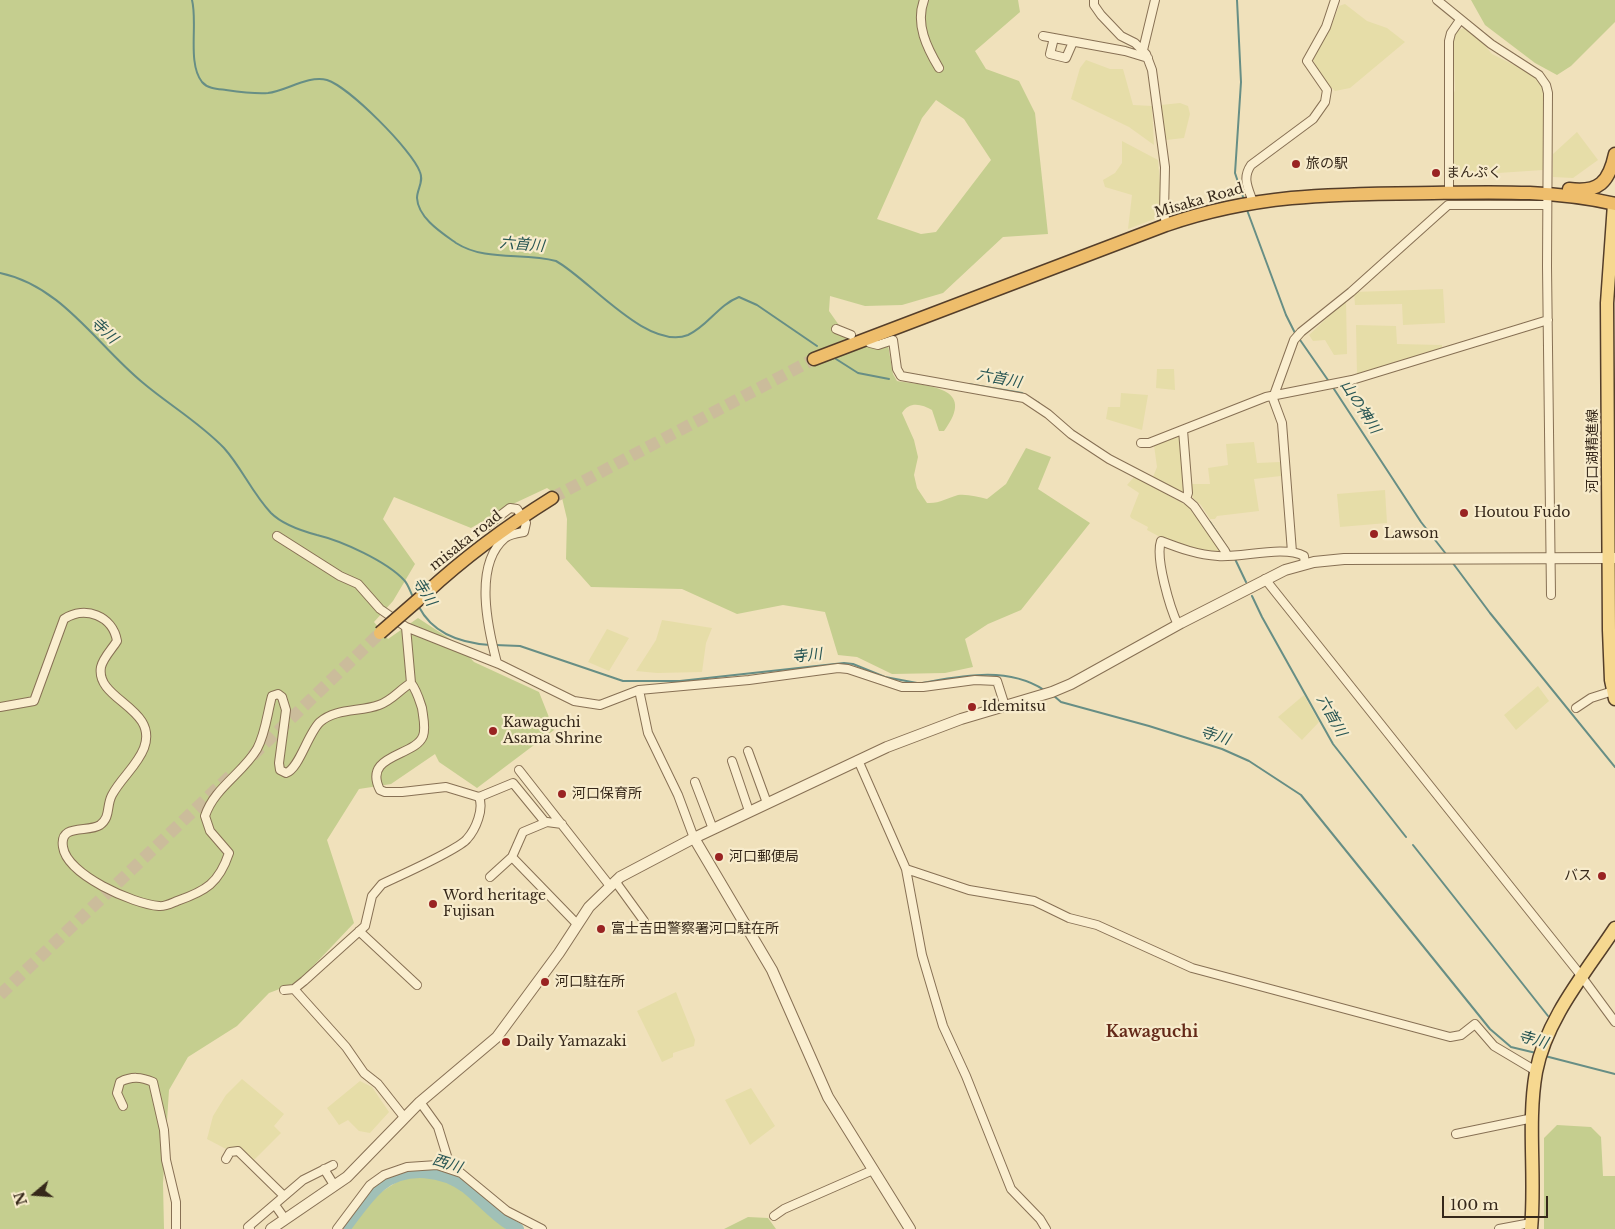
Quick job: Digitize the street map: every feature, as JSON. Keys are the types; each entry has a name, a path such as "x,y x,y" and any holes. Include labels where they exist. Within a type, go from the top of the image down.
{"highway":[{"path":"1547,195 1594,188 1602,183 1610,174 1615,154"},
{"name":"Misaka Road","path":"814,358 1166,225 1246,203 1306,195 1509,192 1615,203"},
{"name":"misaka road","path":"380,633 450,571 524,516 552,498"}],"main road":[{"name":"河口湖精進線","path":"1614,695 1610,649 1612,558 1607,304 1615,203"},
{"path":"1531,1226 1533,1118 1537,1068 1542,1051 1555,1022 1615,928"}],"street":[{"path":"924,0 920,24 930,54 939,68"},
{"path":"1094,0 1094,5 1101,16 1121,36 1135,43 1143,50 1152,70 1166,167 1164,216 1166,225"},
{"path":"1143,50 1155,0"},
{"path":"1246,203 1245,173 1250,165 1312,119 1325,102 1327,90 1307,61 1326,27 1336,0"},
{"path":"1437,0 1460,20 1543,78 1548,93 1547,195 1551,595"},
{"path":"1449,192 1449,41 1451,33 1460,20"},
{"path":"1043,36 1125,51 1148,58"},
{"path":"1054,38 1050,54 1066,58 1073,42"},
{"path":"1292,552 1282,423 1273,395 1294,340 1448,205 1547,195"},
{"path":"1141,443 1149,443 1273,395 1340,383 1548,320"},
{"path":"836,330 851,334"},
{"path":"870,343 878,345 893,340 897,370 901,376 1024,398 1048,414 1071,434 1109,459 1186,499 1194,506 1227,556"},
{"path":"1183,430 1188,493 1186,499"},
{"path":"484,528 510,508 517,509 524,516 526,528 524,532 506,537 498,548 488,570 486,622 497,663"},
{"path":"277,536 340,576 358,584 380,609 406,628 497,663 574,701 600,706 639,690 749,680 838,668 848,669 902,687 923,687 975,680 997,681 1005,706"},
{"path":"1178,625 1167,590 1160,558 1161,541 1194,552 1227,556 1292,552 1304,556 1305,564"},
{"path":"259,1218 270,1229 347,1176 367,1158 420,1102 497,1037 559,953 589,907 613,883 638,866 749,811 858,760 928,730 1047,693 1091,674 1265,579 1305,564 1344,559 1612,558"},
{"path":"1265,579 1582,977 1615,1022"},
{"path":"0,708 34,701 64,619 77,613 102,616 112,625 117,641 101,665 101,674 107,689 140,718 146,741 139,758 111,795 106,819 97,827 71,830 64,836 62,844 70,862 80,872 133,899 160,907 194,895 210,886 224,868 230,852 210,831 206,816 216,795 257,749 265,733 272,696 278,694 282,697 286,710 279,763 280,770 286,773 293,770 309,736 321,722 333,714 378,705 398,695 403,688 411,683"},
{"path":"406,628 411,683 419,696 424,716 423,735 419,740 388,758 379,768 376,783 380,790 385,792 402,792 423,788 446,787 479,797 513,782 545,822"},
{"path":"639,690 648,733 678,795 694,838 710,870 750,930 767,962 828,1097 906,1228"},
{"path":"1576,708 1591,698 1614,695"},
{"path":"748,751 767,803"},
{"path":"858,760 906,869 920,948 943,1026 966,1076 1011,1189 1040,1219 1046,1229"},
{"path":"732,761 749,811"},
{"path":"520,770 562,824 644,921"},
{"path":"695,782 713,829"},
{"path":"284,990 294,989 359,931 367,922 372,896 382,884 467,840 479,816 482,803 479,797"},
{"path":"490,877 512,857 522,832 545,822 562,824"},
{"path":"512,857 577,924"},
{"path":"906,869 969,890 1034,901 1069,918 1097,925 1183,965 1250,984 1450,1037 1461,1035 1475,1024 1494,1046 1537,1068"},
{"path":"359,931 417,985"},
{"path":"294,989 346,1047 364,1073 378,1084 404,1118"},
{"path":"123,1106 117,1093 120,1082 129,1077 142,1077 153,1082 164,1130 166,1160 176,1202 176,1229"},
{"path":"420,1102 438,1127 451,1169"},
{"path":"1456,1134 1533,1118"},
{"path":"226,1159 230,1152 238,1151 282,1196"},
{"path":"250,1229 248,1227 252,1222 275,1205 282,1196 303,1180 333,1165"},
{"path":"337,1229 370,1185 384,1175 421,1165 438,1165 461,1173 526,1226 542,1229"},
{"path":"324,1169 334,1185"},
{"path":"774,1216 784,1209 873,1170"},
{"path":"275,1205 285,1219"},
{"path":"1499,1229 1531,1226"}],"shaded area":[{"path":"1345,4 1367,21 1387,28 1405,42 1350,88 1335,91 1324,81 1313,60 1339,6"},
{"path":"1464,28 1481,41 1492,54 1532,74 1543,84 1545,90 1543,170 1453,176 1452,98 1455,90 1453,41 1455,32"},
{"path":"1086,60 1110,69 1123,69 1133,105 1152,106 1154,145 1129,127 1071,99 1080,68"},
{"path":"1180,103 1188,106 1190,114 1184,138 1166,140 1161,105"},
{"path":"1577,132 1598,160 1573,178 1553,177 1553,154"},
{"path":"1122,141 1158,160 1161,195 1157,218 1128,229 1132,195 1105,187 1103,180 1115,173 1122,163"},
{"path":"1443,289 1445,323 1403,325 1402,304 1355,305 1354,292"},
{"path":"1346,300 1347,354 1334,355 1325,340 1313,341 1309,335"},
{"path":"1356,325 1396,326 1397,344 1442,345 1442,351 1357,375"},
{"path":"1157,369 1174,369 1175,390 1156,388"},
{"path":"1121,393 1148,395 1142,430 1106,419 1108,407 1120,407"},
{"path":"1180,433 1185,491 1183,493 1153,477 1157,467 1154,445"},
{"path":"1254,442 1257,463 1280,462 1281,476 1254,479 1259,511 1217,516 1215,519 1210,519 1201,505 1193,498 1191,484 1210,484 1208,468 1228,465 1226,444"},
{"path":"1134,477 1190,507 1221,550 1220,553 1185,546 1162,538 1147,530 1148,527 1131,518 1130,516 1139,493 1127,485"},
{"path":"1385,490 1387,523 1340,527 1337,494"},
{"path":"662,620 712,628 706,643 702,672 657,673 636,671 656,640"},
{"path":"607,629 629,638 609,671 588,662"},
{"path":"1538,686 1549,701 1516,730 1504,715"},
{"path":"1304,695 1319,722 1302,740 1278,717"},
{"path":"676,992 695,1040 694,1046 673,1053 673,1057 662,1062 637,1011"},
{"path":"242,1079 284,1114 274,1126 281,1133 253,1161 240,1147 226,1149 207,1139 213,1116 226,1095"},
{"path":"360,1081 372,1087 389,1112 370,1133 359,1131 348,1120 339,1125 327,1108"},
{"path":"751,1088 775,1126 750,1145 725,1100"}],"green space":[{"path":"0,0 1018,0 1020,12 975,51 986,69 1019,81 1035,113 1048,234 1003,237 943,293 902,305 865,306 830,296 829,311 848,338 811,353 817,364 866,345 888,345 893,374 897,381 934,387 952,397 955,405 953,416 944,431 939,431 932,410 928,408 912,405 902,413 914,440 918,457 914,475 917,488 927,503 939,502 958,495 969,495 987,499 1006,484 1026,448 1051,457 1038,489 1090,523 1021,610 988,624 965,639 973,667 945,673 892,674 857,657 838,655 825,612 783,605 737,614 682,589 591,587 566,559 567,519 562,498 547,488 515,503 471,528 394,497 383,519 415,564 393,601 374,622 388,639 418,618 456,643 474,662 539,692 554,730 477,788 439,762 435,754 391,784 359,789 327,840 354,923 298,982 269,993 237,1026 188,1057 169,1090 163,1183 164,1229 0,1229","holes":["936,100 964,119 991,160 936,232 921,234 877,219 922,118"]},
{"path":"1471,0 1615,0 1615,22 1571,66 1557,75 1535,63 1485,25"},
{"path":"1557,1125 1591,1127 1601,1137 1603,1176 1615,1176 1615,1229 1544,1229 1544,1138"},
{"path":"447,1172 488,1201 506,1229 348,1229 375,1196 406,1176"},
{"path":"748,1217 768,1218 776,1229 724,1229"}],"waterway":[{"name":"六首川","path":"192,0 194,9 195,64 204,84 216,89 258,93 275,92 305,81 320,79 337,85 379,120 415,162 421,176 417,198 418,205 426,218 444,235 456,243 480,253 543,258 556,261 619,311 655,333 672,337 688,335 725,305 739,297 757,305 817,346"},
{"name":"山の神川","path":"1237,0 1241,82 1235,173 1244,200"},
{"name":"山の神川","path":"1247,210 1286,315 1295,333"},
{"name":"寺川","path":"0,273 22,280 42,290 77,318 125,367 224,448 258,497 271,513 281,521 292,527 339,542 375,559 404,580 413,597"},
{"name":"山の神川","path":"1298,337 1330,383"},
{"name":"六首川","path":"836,359 858,373 889,379"},
{"name":"六首川","path":"968,384 1022,393 1039,403"},
{"name":"山の神川","path":"1332,386 1421,522 1446,554"},
{"name":"六首川","path":"1070,429 1114,458"},
{"name":"六首川","path":"1210,522 1230,552"},
{"name":"六首川","path":"1235,559 1246,582"},
{"name":"山の神川","path":"1452,562 1490,613 1615,767"},
{"name":"六首川","path":"1252,596 1333,744 1406,837"},
{"name":"寺川","path":"419,607 432,624 449,635 469,642 490,645"},
{"name":"寺川","path":"495,645 520,646 623,681 680,681 844,663 853,664 885,677 917,683"},
{"name":"寺川","path":"922,683 968,676 1000,675 1030,683 1044,690"},
{"name":"寺川","path":"1054,696 1061,702 1149,726 1222,749 1249,761 1301,795 1490,1029 1511,1047 1536,1053"},
{"name":"六首川","path":"1413,845 1548,1016"},
{"name":"寺川","path":"1545,1056 1615,1074"},
{"name":"西川","path":"344,1229 376,1189 391,1179 413,1172 436,1174 457,1182 467,1188 504,1221 518,1229"}],"tunnel":[{"path":"552,498 814,359"},
{"path":"252,756 380,633"},
{"path":"0,995 230,776"}],"place":[{"name":"旅の駅","path":"1296,164"},
{"name":"まんぷく","path":"1436,173"},
{"name":"Houtou Fudo","path":"1464,513"},
{"name":"Lawson","path":"1374,534"},
{"name":"Idemitsu","path":"972,707"},
{"name":"Kawaguchi Asama Shrine","path":"493,731"},
{"name":"河口保育所","path":"562,794"},
{"name":"河口郵便局","path":"719,857"},
{"name":"バス","path":"1602,876"},
{"name":"Word heritage Fujisan","path":"433,904"},
{"name":"富士吉田警察署河口駐在所","path":"601,929"},
{"name":"河口駐在所","path":"545,982"},
{"name":"Daily Yamazaki","path":"506,1042"}],"district":[{"name":"Kawaguchi","path":"1152,1032"}]}
